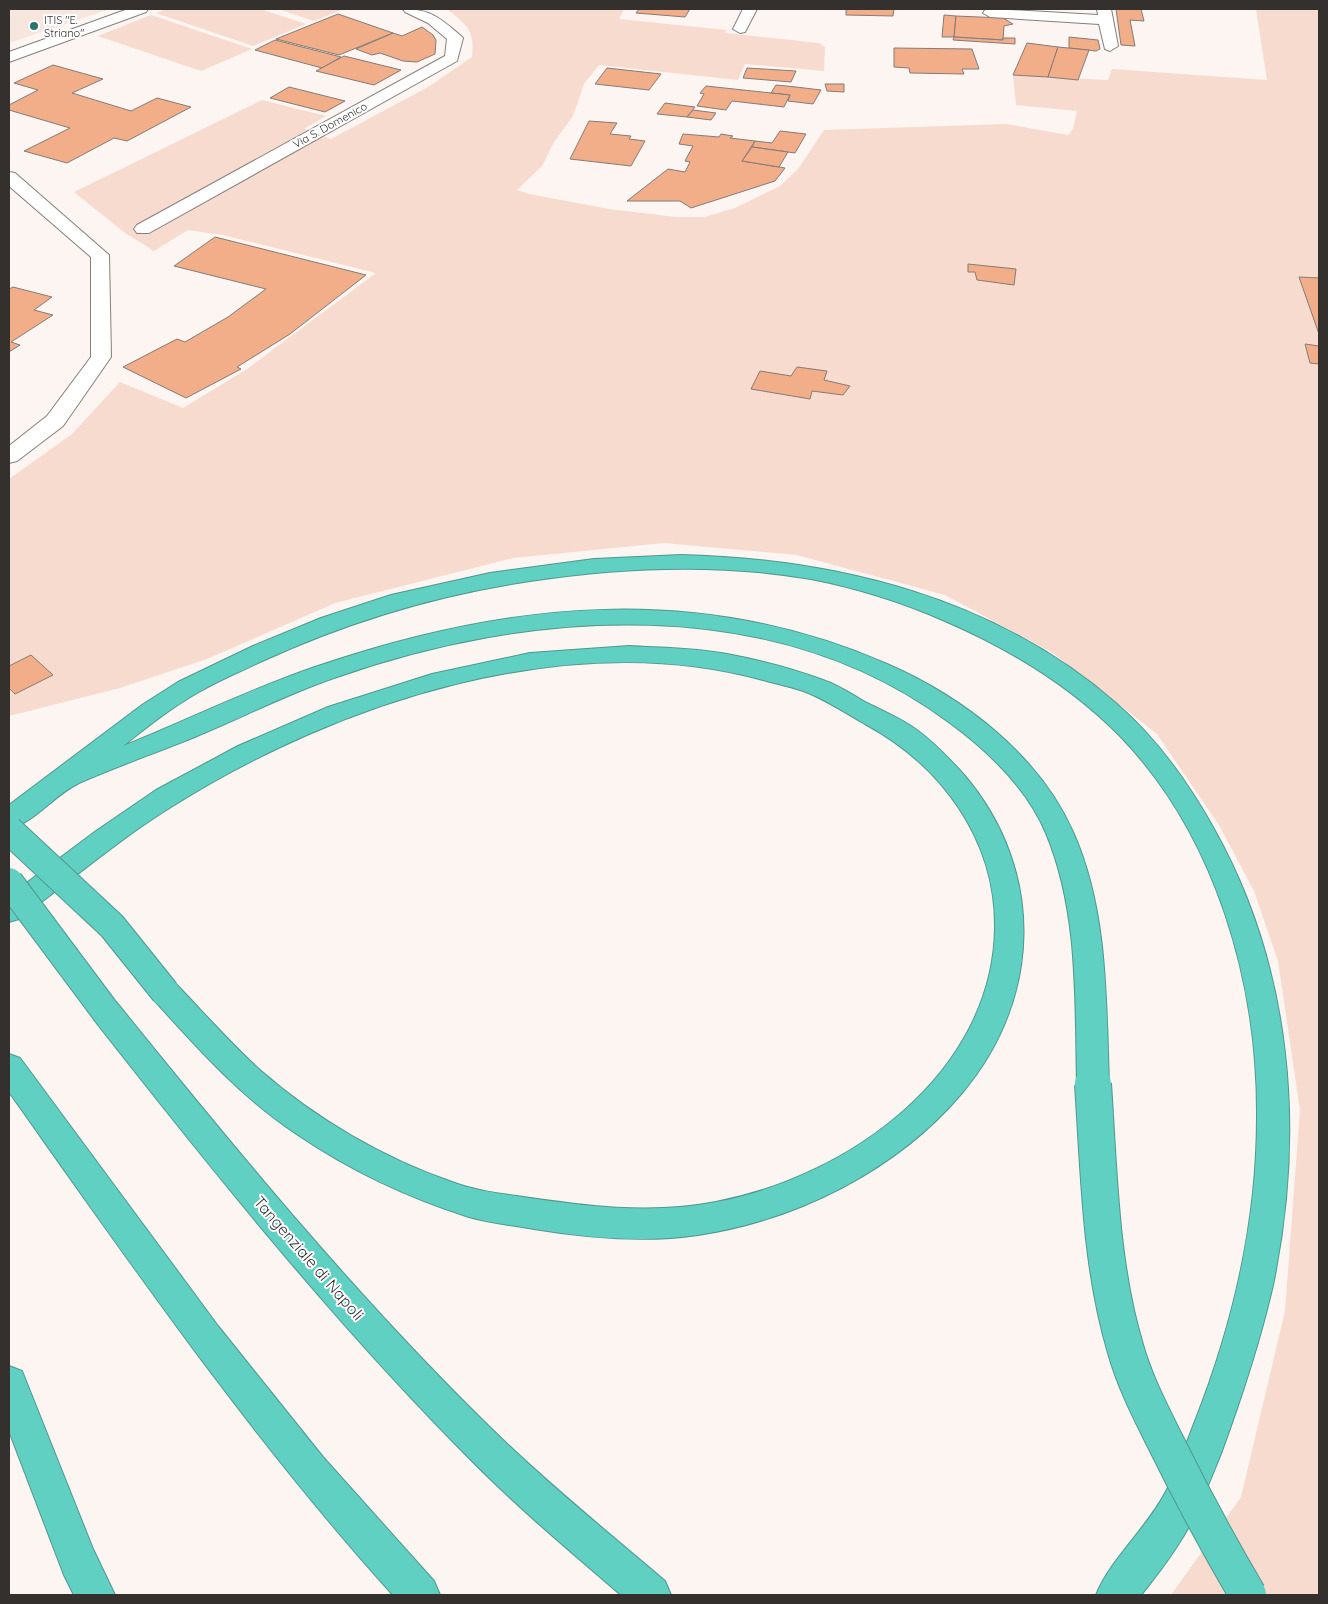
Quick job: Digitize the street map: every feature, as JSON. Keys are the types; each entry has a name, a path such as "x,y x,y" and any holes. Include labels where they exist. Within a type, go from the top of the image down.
{"highway":[{"path":"9,819 182,690 261,651 315,628 368,609 469,584 567,568 614,564 714,562 803,572 853,581 906,597 1003,638 1046,663 1095,698 1138,740 1169,778 1199,826 1225,877 1254,953 1267,1020 1275,1105 1271,1204 1250,1303 1225,1394 1182,1502 1138,1568 1116,1595"},
{"path":"63,779 326,672 378,655 479,631 556,620 628,616 722,623 810,642 855,657 935,698 977,729 1010,762 1042,799 1063,842 1078,890 1087,950 1093,1084 1102,1216 1111,1288 1125,1348 1147,1404 1204,1521 1248,1595"},
{"path":"9,830 112,926 165,992 256,1086 299,1119 409,1180 475,1204 538,1215 618,1222 655,1223 717,1217 779,1200 829,1178 884,1144 921,1116 965,1068 988,1025 1004,978 1010,936 1008,889 996,846 976,810 953,779 922,747 846,698 798,680 748,667 704,659 657,655 603,654 551,659 434,680 305,725 167,797 9,911"},
{"name":"Tangenziale di Napoli","path":"9,882 106,1012 212,1147 305,1256 410,1371 490,1453 651,1595"},
{"path":"9,1068 161,1277 278,1430 392,1566 420,1595"},
{"path":"9,1383 78,1561 95,1595"}],"street":[{"path":"9,58 141,9"},
{"name":"Via S. Domenico","path":"143,229 452,58 455,38 433,20 410,9"},
{"path":"740,29 750,9"},
{"path":"990,13 1105,14 1110,46"},
{"path":"9,177 100,255 100,357 54,421 9,456"}],"shaded area":[{"name":"ITIS ''E. Striano''","path":"9,9 110,9 9,43"},
{"path":"166,9 260,9 306,24 253,46 156,13"},
{"path":"278,9 344,9 314,21"},
{"path":"447,9 624,9 619,19 726,30 725,33 819,43 825,47 824,71 745,64 738,80 599,65 584,84 573,116 554,142 542,166 517,190 609,209 676,217 705,217 735,208 780,186 798,169 824,130 1006,124 1068,135 1073,129 1077,111 1016,105 1013,75 1108,80 1112,69 1267,80 1256,9 1319,9 1319,1595 1171,1595 1241,1497 1285,1311 1300,1110 1278,961 1254,891 1219,825 1157,734 1053,653 945,595 797,555 664,543 513,558 335,603 207,659 120,688 9,716 9,479 72,434 120,382 183,408 247,369 376,273 223,235 188,230 154,251 125,233 74,192 262,100 326,116 304,129 331,139 428,87 472,57 471,34 460,19"},
{"path":"151,15 252,49 201,71 98,36"}],"building":[{"path":"639,9 690,9 685,17 636,13"},
{"path":"846,9 894,9 893,16 846,15"},
{"path":"1116,9 1141,9 1144,21 1130,20 1135,46 1121,45"},
{"path":"338,14 393,33 339,55 276,39"},
{"path":"944,15 956,16 954,37 942,37"},
{"path":"956,16 1003,18 1013,24 1004,26 1003,40 954,37"},
{"path":"422,27 433,35 436,40 435,54 417,62 403,61 380,53 372,55 356,49 393,33 402,36"},
{"path":"954,37 1003,40 1003,38 1015,38 1015,44 953,40"},
{"path":"1069,37 1098,40 1100,49 1096,51 1069,48"},
{"path":"275,40 341,57 322,68 255,50"},
{"path":"1027,43 1058,47 1048,77 1013,75"},
{"path":"1058,47 1089,50 1078,80 1048,77"},
{"path":"894,48 972,49 979,69 962,69 964,74 910,73 909,68 894,67"},
{"path":"344,56 401,70 374,85 316,71"},
{"path":"53,65 103,79 72,93 131,111 157,98 191,107 127,141 114,138 67,163 24,151 70,128 9,110 9,105 38,90 14,83"},
{"path":"607,68 661,74 649,90 595,84"},
{"path":"747,68 796,71 791,82 743,78"},
{"path":"825,84 844,84 844,92 827,91"},
{"path":"776,85 821,90 813,104 788,101 790,95 771,93"},
{"path":"706,86 790,95 784,107 732,101 726,110 697,106 704,94 700,93"},
{"path":"289,87 345,101 325,112 270,98"},
{"path":"665,103 695,107 687,117 657,114"},
{"path":"693,110 716,113 711,120 687,117"},
{"path":"589,121 617,123 610,134 631,136 629,139 645,141 631,166 570,159"},
{"path":"780,131 806,134 795,153 752,147 755,141 772,143"},
{"path":"683,134 719,137 721,134 733,136 730,138 755,141 742,161 785,168 775,181 691,208 680,201 627,201 668,169 685,172 690,162 685,161 693,146 679,144"},
{"path":"752,147 788,152 779,167 742,161"},
{"path":"215,237 366,275 290,334 237,367 241,369 186,398 123,367 177,339 185,342 228,317 266,289 174,266"},
{"path":"968,264 1016,269 1014,285 977,280 975,272 968,272"},
{"path":"1299,277 1319,278 1319,334"},
{"path":"13,287 52,297 34,310 53,315 11,342 20,345 9,352 9,289"},
{"path":"1305,344 1319,346 1319,364 1310,363"},
{"path":"797,367 827,371 824,380 850,386 843,395 812,391 810,399 751,389 760,371 791,376"},
{"path":"31,655 53,675 15,694 9,688 9,666"}],"place":[{"name":"ITIS ''E. Striano''","path":"34,26"}]}
